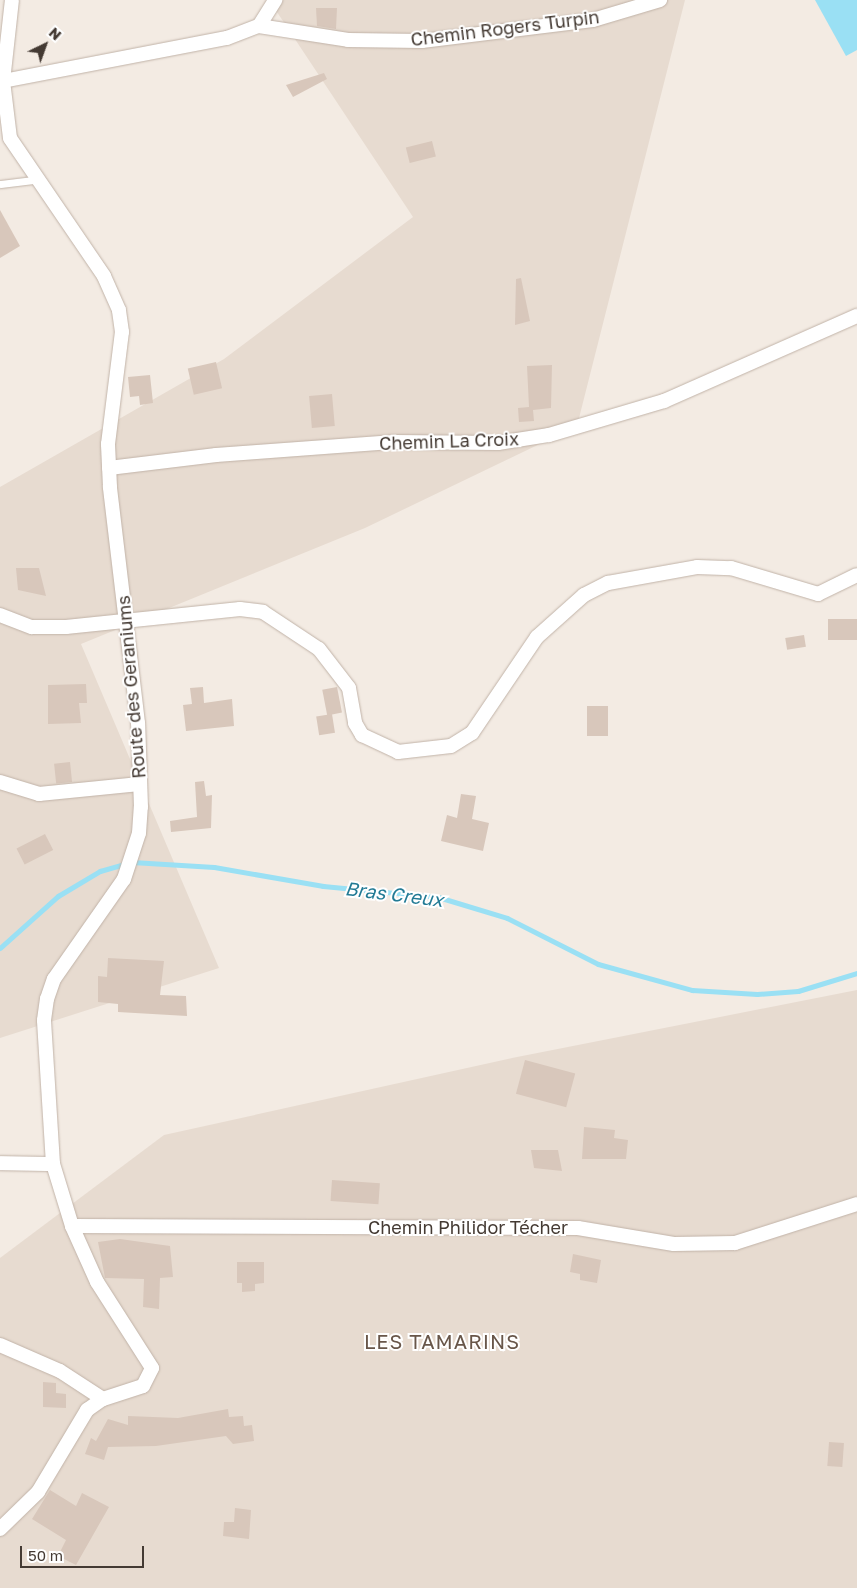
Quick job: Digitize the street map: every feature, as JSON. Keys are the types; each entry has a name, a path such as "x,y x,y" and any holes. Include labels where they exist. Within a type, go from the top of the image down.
{"street":[{"name":"Route des Geraniums","path":"0,1528 38,1492 74,1425 103,1399 144,1386 152,1368 97,1282 72,1226 53,1164 44,1020 47,999 54,979 124,879 140,833 140,784 126,619 109,468 122,332 119,310 95,260 34,180 10,138 3,81 12,0"},
{"path":"3,81 227,38 259,26 275,0"},
{"name":"Chemin Rogers Turpin","path":"259,26 348,40 422,41 593,20 660,0"},
{"name":"Chemin La Croix","path":"109,468 216,454 395,442 498,443 548,435 664,401 857,316"},
{"path":"0,615 32,627 240,609 279,618 338,668 349,688 355,723 362,735 398,752 451,746 468,737 488,715 537,637 584,595 608,583 697,567 730,568 818,594 857,575"},
{"path":"0,782 40,794 140,784"},
{"path":"0,1163 53,1164"},
{"name":"Chemin Philidor Técher","path":"72,1226 578,1228 674,1244 735,1243 857,1204"},
{"path":"0,1345 60,1371 103,1399"}],"lane":[{"path":"0,184 34,180"}],"shaded area":[{"path":"269,0 685,0 577,426 365,528 81,644 219,968 0,1038 0,487 224,359 413,217"},
{"path":"857,990 857,1588 0,1588 0,1258 164,1135 512,1058"}],"water":[{"path":"815,0 857,0 857,50 846,56"}],"building":[{"path":"316,8 337,8 336,29 317,26"},
{"path":"324,73 327,79 293,97 286,85"},
{"path":"432,141 436,157 410,163 406,148"},
{"path":"0,210 20,246 0,258"},
{"path":"521,278 530,321 515,325 516,279"},
{"path":"216,362 222,388 194,395 188,369"},
{"path":"552,365 551,408 533,410 534,421 519,422 518,408 529,407 527,366"},
{"path":"150,375 153,403 140,405 139,396 130,397 128,377"},
{"path":"332,394 335,426 312,428 309,396"},
{"path":"16,568 39,568 46,596 18,590"},
{"path":"828,619 857,619 857,640 828,640"},
{"path":"804,635 806,647 787,650 785,638"},
{"path":"86,684 87,703 79,703 81,723 48,724 48,685"},
{"path":"203,687 204,703 232,699 234,726 186,731 183,705 192,704 190,688"},
{"path":"337,687 342,713 327,715 322,690"},
{"path":"587,706 608,706 608,736 587,736"},
{"path":"332,714 335,733 319,735 316,717"},
{"path":"70,762 72,782 56,784 54,764"},
{"path":"204,781 206,796 212,795 211,828 171,832 170,821 197,817 195,782"},
{"path":"461,794 476,796 472,819 489,823 483,851 441,841 447,815 457,818"},
{"path":"45,834 53,850 25,865 16,849"},
{"path":"108,958 164,961 160,995 186,996 187,1016 118,1012 118,1004 98,1002 98,976 107,977"},
{"path":"525,1060 575,1073 566,1107 516,1094"},
{"path":"584,1127 615,1130 614,1138 628,1140 626,1159 582,1159"},
{"path":"531,1150 558,1150 562,1171 534,1168"},
{"path":"332,1180 380,1183 378,1204 331,1201"},
{"path":"120,1239 170,1246 173,1277 160,1278 159,1309 143,1307 144,1279 105,1278 98,1242"},
{"path":"573,1254 601,1260 597,1283 580,1280 580,1274 570,1272"},
{"path":"237,1262 264,1262 264,1283 255,1284 255,1291 242,1292 242,1283 237,1283"},
{"path":"43,1382 56,1383 56,1393 66,1394 66,1408 43,1407"},
{"path":"228,1409 229,1417 243,1416 244,1426 252,1425 254,1441 233,1444 226,1436 156,1446 108,1447 104,1460 85,1454 91,1438 96,1441 108,1419 128,1425 128,1416 178,1418"},
{"path":"829,1442 844,1443 842,1467 827,1466"},
{"path":"50,1490 76,1506 82,1493 109,1507 76,1565 58,1556 66,1540 32,1519"},
{"path":"235,1508 251,1510 249,1539 223,1536 224,1522 234,1522"}],"waterway":[{"name":"Bras Creux","path":"0,948 58,896 100,871 132,862 214,867 323,886 438,897 507,918 598,964 692,990 757,994 798,991 857,973"}],"district":[{"name":"LES TAMARINS","path":"442,1341"}]}
